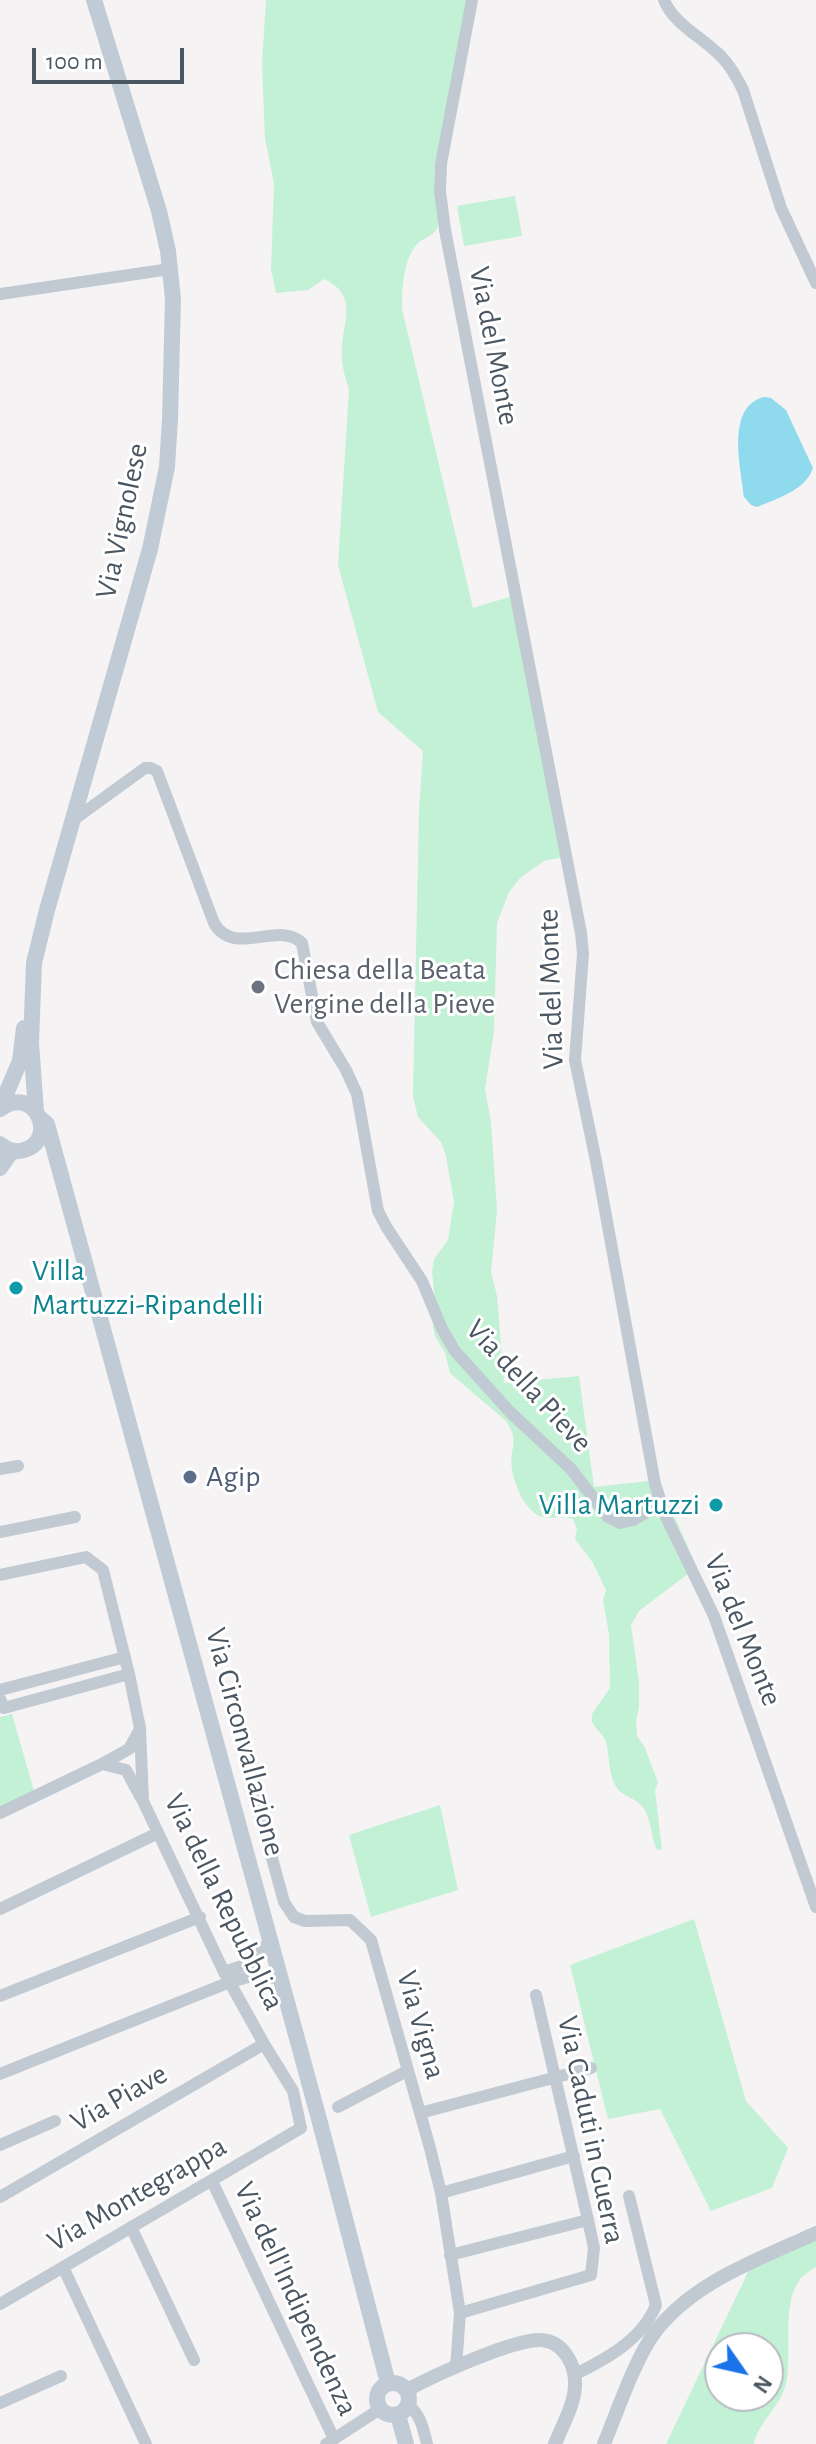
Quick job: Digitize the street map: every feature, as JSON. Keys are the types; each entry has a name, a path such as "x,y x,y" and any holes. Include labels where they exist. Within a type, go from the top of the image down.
{"main road":[{"name":"Via Vignolese","path":"32,1004 34,963 40,935 150,549 161,501 170,419 173,299 170,269 159,211 94,0"},
{"path":"0,1109 20,1061 24,1028 32,1004"},
{"name":"Via Circonvallazione","path":"32,1004 31,1043 38,1115 47,1124 388,2383"},
{"path":"0,1109 16,1102 31,1106 42,1126 36,1142"},
{"path":"0,1168 6,1148 25,1150 41,1141 55,1153"},
{"path":"404,2403 386,2414 380,2409 377,2394 388,2383 399,2384 404,2403 406,2444"}],"street":[{"name":"Via del Monte","path":"472,0 441,164 440,191 576,905 583,954 575,1060 660,1504 714,1616 816,1907"},
{"path":"664,0 676,19 714,49 735,74 781,208 816,283"},
{"path":"0,294 170,269"},
{"name":"Via della Pieve","path":"72,821 140,771 148,768 157,771 220,933 234,938 291,936 304,946 317,1022 357,1094 378,1211 422,1281 455,1351 510,1412 571,1469 608,1517 620,1523 629,1521 660,1504"},
{"path":"0,1469 18,1466"},
{"path":"0,1532 75,1517"},
{"name":"Via della Repubblica","path":"0,1575 86,1557 103,1570 140,1728 143,1801 227,1977 293,2091 301,2128"},
{"path":"0,1690 125,1657"},
{"path":"0,1699 4,1708 129,1674"},
{"path":"0,1813 129,1749 140,1728"},
{"name":"Via Vigna","path":"246,1763 284,1902 294,1917 305,1921 350,1920 371,1940 441,2193 460,2313 456,2367"},
{"path":"102,1764 126,1770 143,1801"},
{"path":"0,1909 158,1833"},
{"path":"0,1996 200,1917"},
{"path":"0,2074 227,1977 251,1963 270,1940"},
{"path":"227,1977 256,1975 280,1979"},
{"name":"Via Caduti in Guerra","path":"460,2313 591,2275 594,2248 536,1995"},
{"name":"Via Piave","path":"0,2197 264,2044"},
{"path":"420,2113 591,2068"},
{"path":"338,2107 407,2071"},
{"path":"0,2145 55,2121"},
{"name":"Via Montegrappa","path":"0,2304 301,2128"},
{"path":"441,2193 574,2156"},
{"name":"Via dell'Indipendenza","path":"212,2181 330,2441"},
{"path":"574,2375 603,2361 633,2338 656,2305 629,2196"},
{"path":"450,2255 588,2220"},
{"path":"131,2227 194,2360"},
{"path":"604,2444 653,2334 673,2312 728,2274 816,2233"},
{"path":"63,2267 146,2444"},
{"path":"427,2444 416,2411 404,2403 456,2367 504,2348 539,2340 548,2341 564,2352 571,2361 574,2375 574,2395 555,2444"},
{"path":"0,2403 61,2376"},
{"path":"330,2441 380,2409"}],"green space":[{"path":"266,0 467,0 434,175 438,226 433,234 419,242 410,256 403,283 402,309 473,608 519,594 563,857 544,861 520,878 509,892 497,923 494,1031 485,1089 491,1122 497,1210 491,1272 497,1296 504,1383 579,1376 594,1487 658,1480 697,1567 639,1611 631,1625 639,1682 637,1736 658,1782 655,1791 662,1849 657,1850 644,1809 615,1785 606,1742 592,1722 592,1714 610,1688 609,1634 603,1600 606,1590 593,1563 575,1539 577,1529 573,1519 541,1516 523,1500 512,1469 513,1439 510,1427 450,1373 433,1327 436,1312 432,1271 434,1259 448,1240 454,1202 441,1142 418,1117 413,1096 423,751 378,712 338,565 349,389 342,357 346,302 342,293 324,279 308,290 276,293 271,269 274,184 265,138 262,64"},
{"path":"515,196 522,236 464,246 457,206"},
{"path":"12,1714 34,1791 0,1808 0,1717"},
{"path":"440,1805 458,1890 371,1917 349,1835"},
{"path":"694,1919 746,2101 788,2148 772,2188 711,2211 660,2109 608,2119 570,1965"},
{"path":"816,2238 816,2267 801,2278 791,2301 788,2372 784,2389 784,2332 719,2332 749,2270"},
{"path":"704,2364 704,2412 771,2412 754,2444 666,2444"}],"water":[{"path":"764,397 771,398 786,410 813,468 797,488 757,507 744,497 738,440 744,413 752,403"}],"place":[{"name":"Chiesa della Beata Vergine della Pieve","path":"258,987"},
{"name":"Villa Martuzzi-Ripandelli","path":"16,1288"},
{"name":"Agip","path":"190,1477"},
{"name":"Villa Martuzzi","path":"716,1505"}]}
